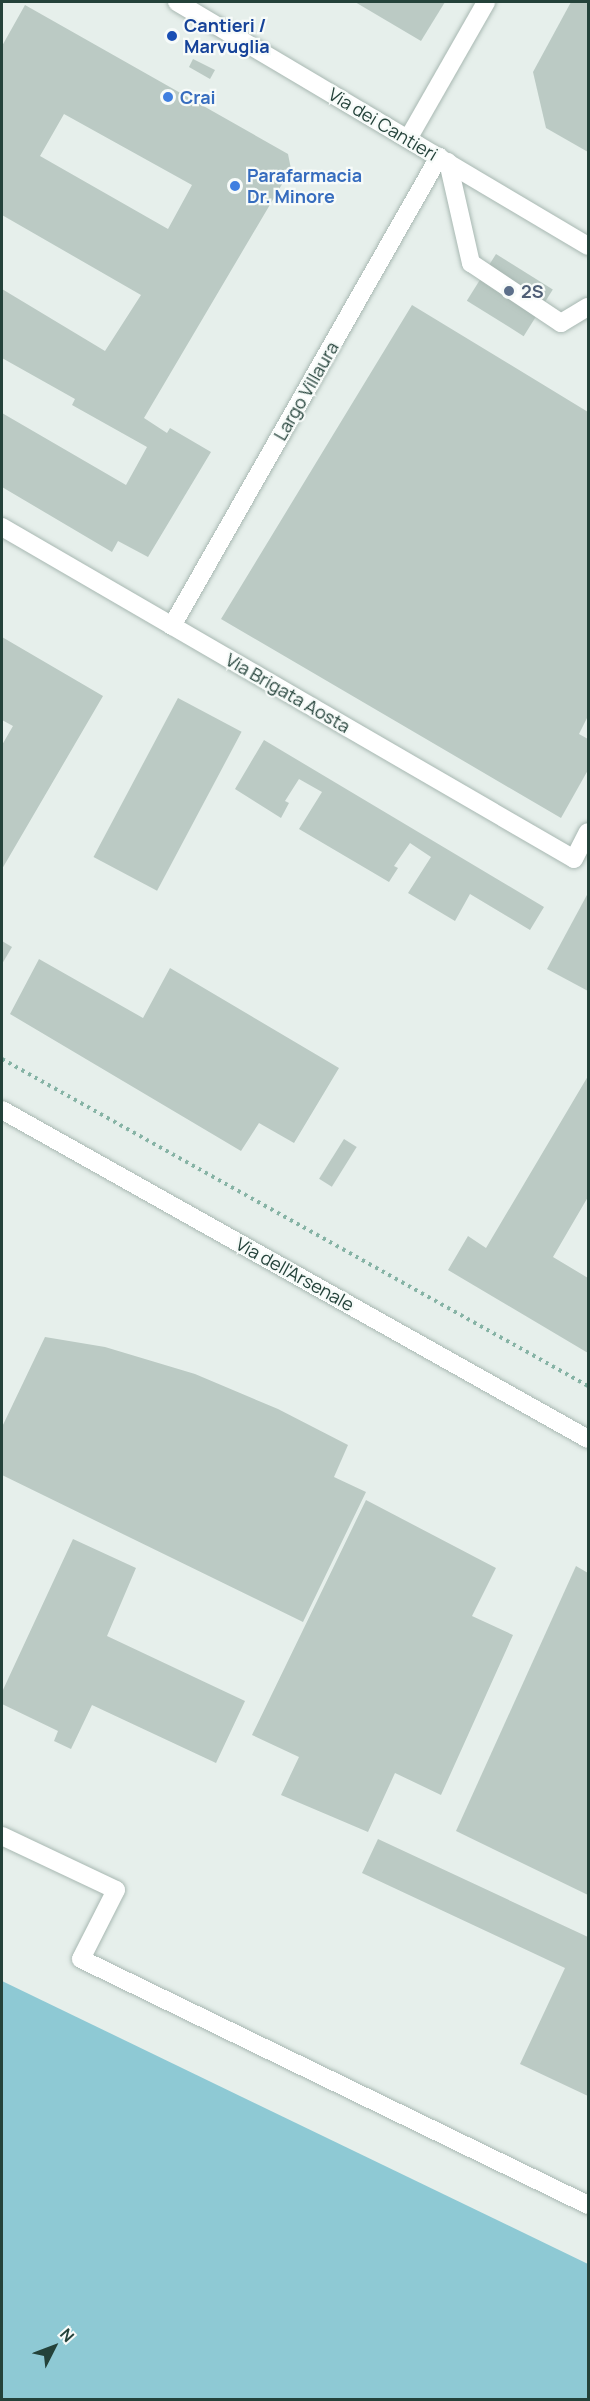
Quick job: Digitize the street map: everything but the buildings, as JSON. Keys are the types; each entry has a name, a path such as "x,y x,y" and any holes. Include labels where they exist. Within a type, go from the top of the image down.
{"street":[{"name":"Via dei Cantieri","path":"177,2 588,246"},
{"path":"408,139 486,2"},
{"path":"444,159 471,263 561,323 588,307"},
{"name":"Largo Villaura","path":"172,626 444,159"},
{"name":"Via Brigata Aosta","path":"2,527 573,859 588,832"},
{"name":"Via dell'Arsenale","path":"2,1110 588,1439"},
{"path":"2,1836 116,1890 81,1959 588,2205"}],"path":[{"path":"2,1059 588,1386"}],"water":[{"path":"2,1981 588,2264 588,2399 2,2399"}],"place":[{"name":"Cantieri / Marvuglia","path":"172,36"},
{"name":"Crai","path":"168,97"},
{"name":"Parafarmacia Dr. Minore","path":"235,186"},
{"name":"2S","path":"509,291"}]}
